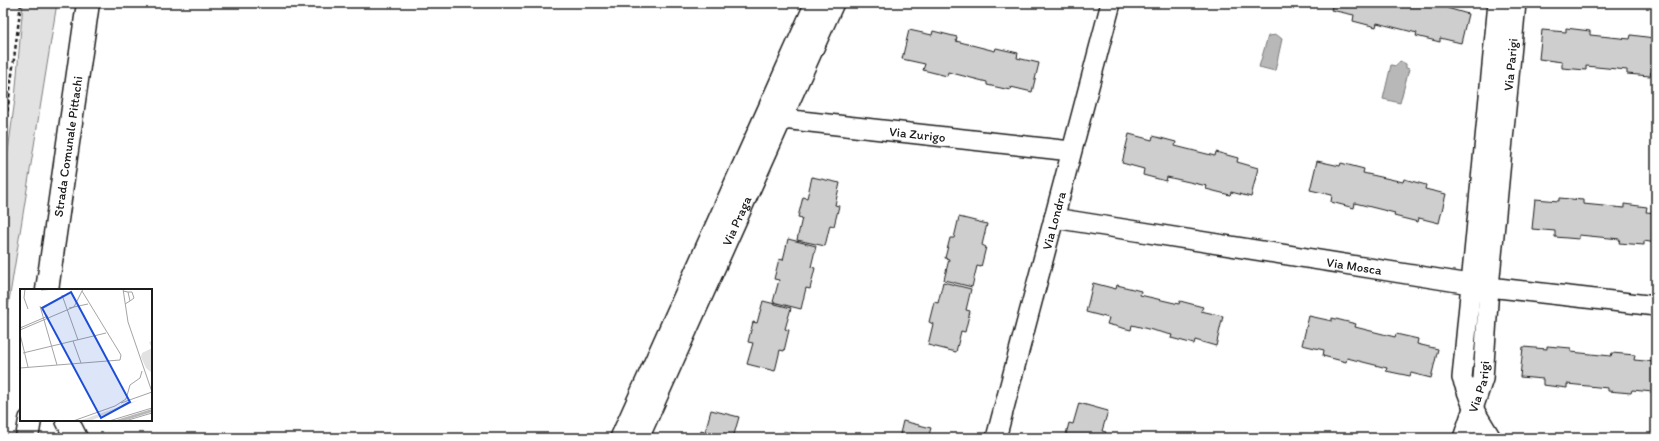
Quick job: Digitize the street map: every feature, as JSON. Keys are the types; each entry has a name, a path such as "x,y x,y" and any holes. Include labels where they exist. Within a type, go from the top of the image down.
{"street":[{"name":"Strada Comunale Pittachi","path":"48,289 88,3"},
{"name":"Via Praga","path":"639,438 774,116 815,3"},
{"name":"Via Praga","path":"620,438 774,116 834,3"},
{"name":"Via Londra","path":"996,438 1110,3"},
{"name":"Via Parigi","path":"1463,438 1474,410 1483,380 1481,286 1498,3"},
{"name":"Via Parigi","path":"1481,286 1516,3"},
{"name":"Via Zurigo","path":"774,116 1071,151"},
{"name":"Via Mosca","path":"1054,218 1481,286 1656,306"},
{"path":"54,245 62,289"},
{"path":"1474,410 1491,438"},
{"path":"27,438 30,421"},
{"path":"68,421 76,438"}],"path":[{"path":"3,146 21,3"}],"shaded area":[{"path":"23,3 57,3 3,338 3,188 15,99"},
{"path":"1277,35 1282,39 1275,71 1259,67 1268,36"},
{"path":"1400,61 1406,64 1406,68 1409,69 1400,103 1383,99 1391,65 1396,66"},
{"path":"784,431 817,438 782,438"}],"building":[{"path":"1259,3 1274,3 1273,6"},
{"path":"1275,3 1296,3 1294,8"},
{"path":"1333,3 1443,3 1448,4 1447,8 1468,14 1461,43 1440,38 1440,42 1416,36 1417,33 1377,23 1376,27 1353,21 1354,15 1331,10"},
{"path":"1566,28 1590,31 1590,35 1630,39 1631,35 1654,38 1653,43 1656,43 1656,73 1651,72 1650,76 1627,74 1627,70 1586,66 1586,70 1562,68 1562,62 1539,59 1542,30 1566,32"},
{"path":"909,30 932,35 933,31 957,37 956,41 995,51 996,48 1018,53 1017,58 1039,63 1032,92 1011,87 1010,90 987,85 987,82 948,72 947,76 923,70 925,64 902,59"},
{"path":"1129,134 1152,140 1153,136 1176,142 1175,146 1215,156 1216,152 1238,158 1237,162 1258,168 1251,197 1231,192 1230,195 1206,189 1207,186 1167,177 1166,181 1143,175 1144,169 1122,163"},
{"path":"1317,161 1340,166 1341,163 1364,169 1363,173 1403,182 1404,179 1426,185 1425,189 1446,194 1439,223 1419,218 1418,222 1394,216 1395,213 1355,203 1354,208 1331,202 1332,195 1310,190"},
{"path":"812,177 840,183 835,205 839,206 834,226 830,225 825,246 797,240 802,218 798,217 803,197 807,198"},
{"path":"1559,198 1583,200 1583,204 1624,208 1624,204 1647,207 1646,212 1656,213 1656,243 1644,241 1644,245 1619,243 1620,239 1579,235 1579,239 1555,237 1555,231 1532,229 1535,199 1559,201"},
{"path":"959,217 987,224 982,245 986,247 981,267 977,266 972,287 944,280 949,259 945,258 950,238 954,238"},
{"path":"788,239 816,246 811,267 815,268 810,289 806,288 801,309 773,302 779,280 774,279 779,259 783,260"},
{"path":"943,282 971,289 966,310 970,311 965,332 961,331 956,352 928,345 933,324 929,322 934,302 938,303"},
{"path":"1093,283 1116,289 1117,285 1141,291 1140,295 1179,304 1180,301 1203,307 1201,311 1223,316 1216,346 1195,340 1194,344 1171,338 1172,335 1132,325 1131,330 1107,324 1109,318 1086,312"},
{"path":"763,301 791,308 785,329 789,330 784,351 780,350 775,371 747,364 753,343 748,342 753,322 757,323"},
{"path":"1309,316 1332,321 1332,318 1356,324 1355,327 1395,337 1396,334 1418,339 1417,344 1438,349 1431,378 1411,373 1410,376 1386,371 1387,368 1347,358 1346,362 1323,356 1324,350 1302,345"},
{"path":"1547,346 1571,348 1571,352 1611,356 1612,353 1635,355 1634,360 1656,362 1653,392 1632,390 1631,393 1608,391 1608,388 1567,384 1567,388 1543,385 1543,379 1520,377 1523,347 1547,349"},
{"path":"1079,403 1108,411 1102,431 1106,432 1104,438 1065,438 1069,423 1073,424"},
{"path":"711,410 739,417 733,438 700,438 701,431 705,432"},
{"path":"903,421 931,428 928,438 899,438"}]}
